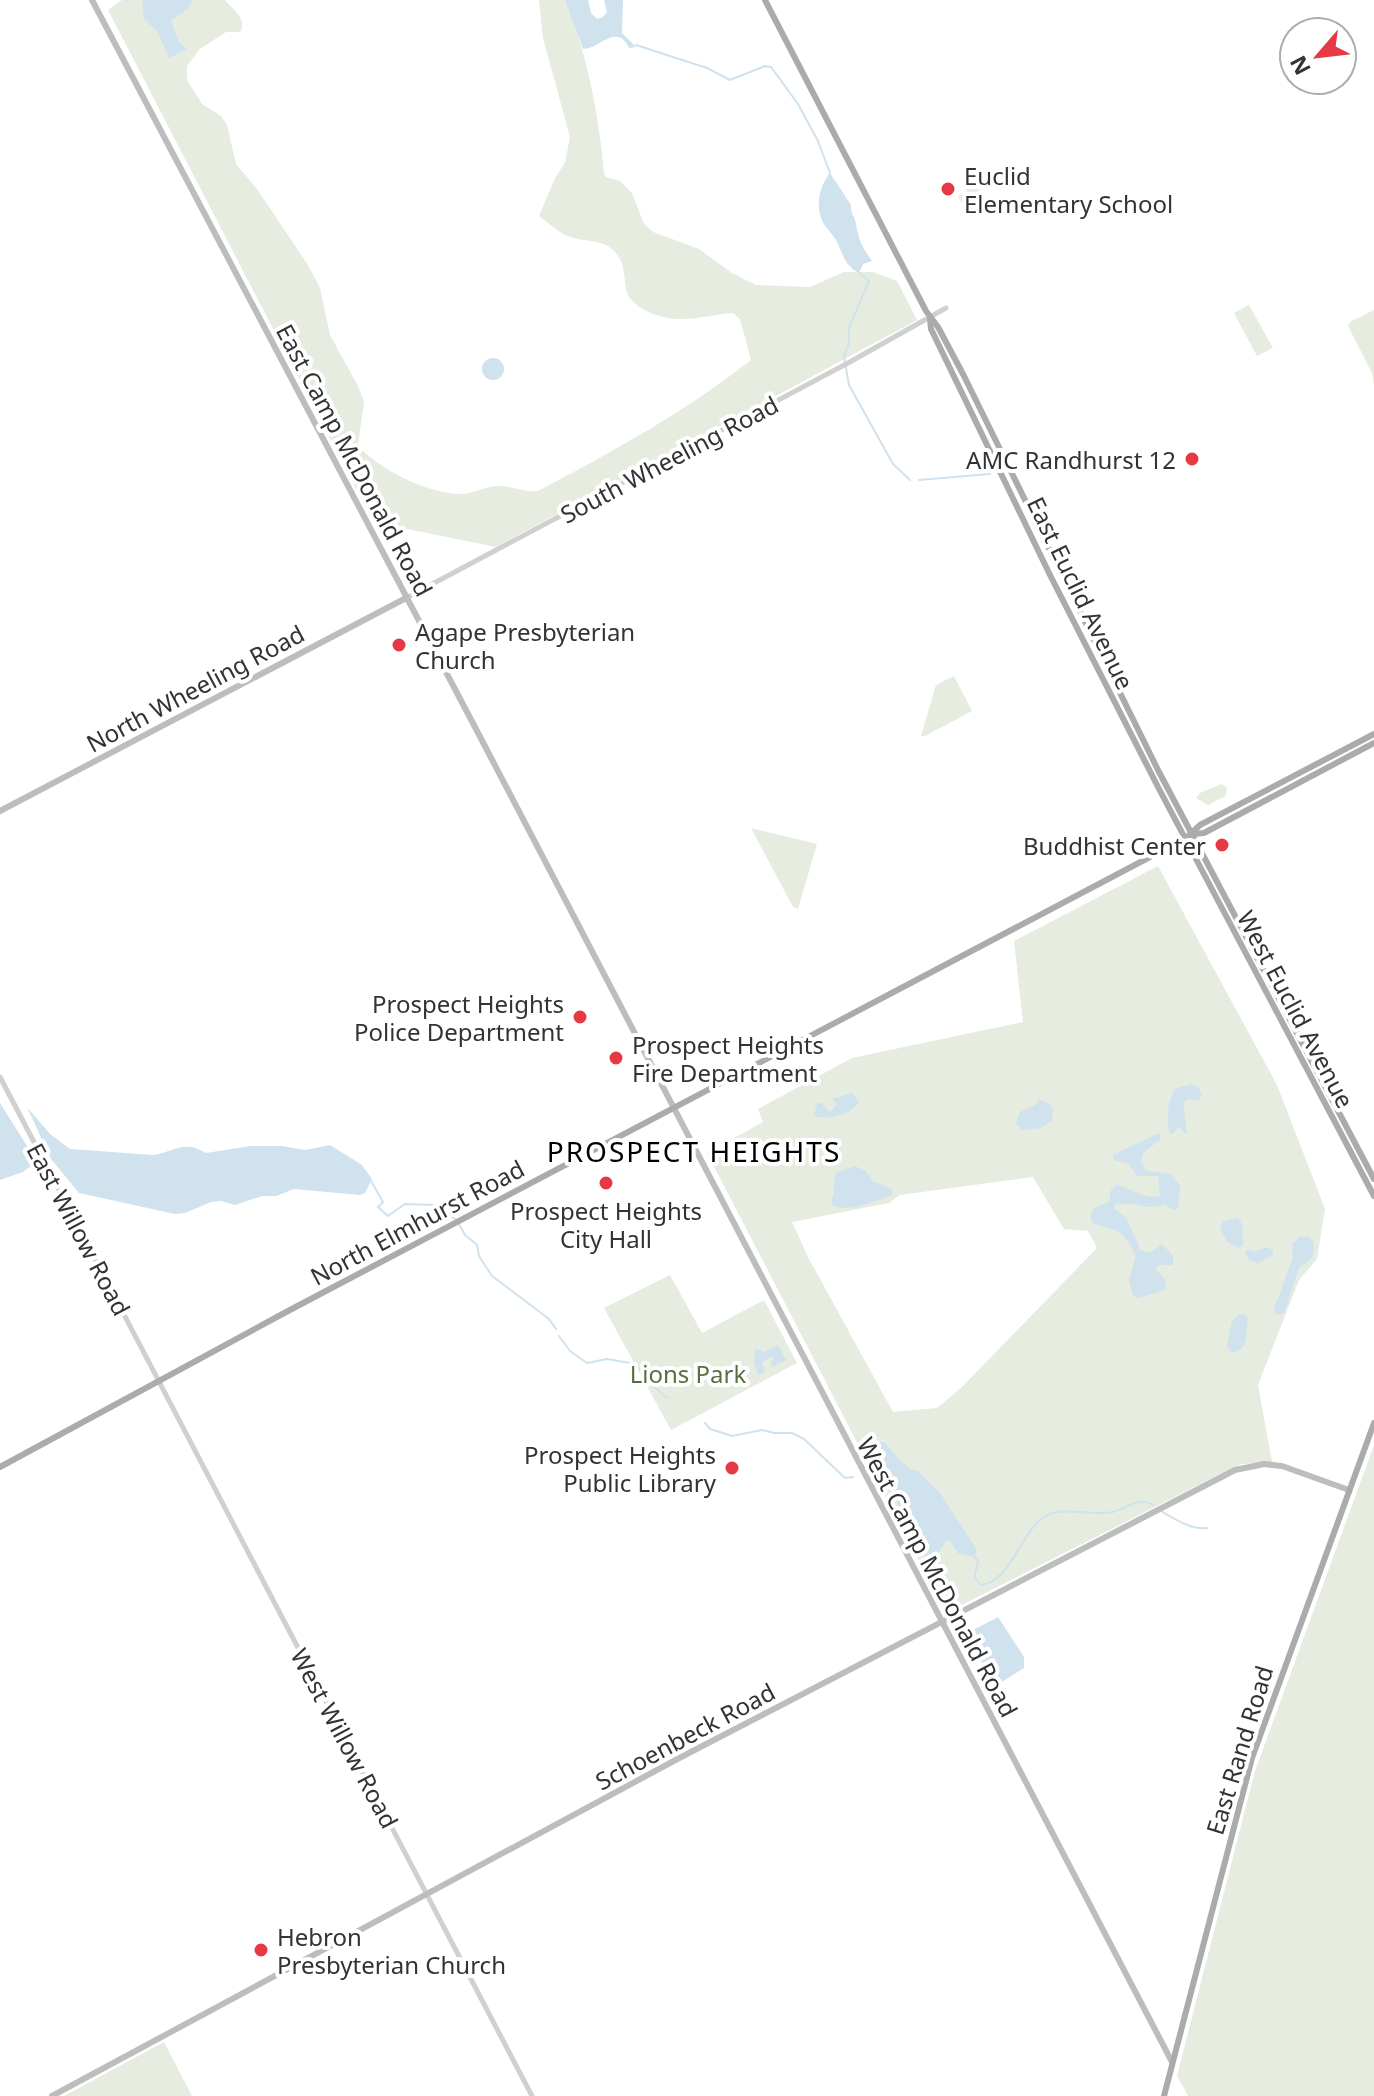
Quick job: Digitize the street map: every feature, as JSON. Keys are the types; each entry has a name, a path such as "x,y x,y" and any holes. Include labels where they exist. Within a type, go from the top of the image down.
{"main road":[{"name":"East Camp McDonald Road","path":"92,0 673,1108"},
{"name":"East Euclid Avenue","path":"765,0 930,317 931,329 1050,575 1189,836"},
{"name":"North Wheeling Road","path":"0,811 406,598"},
{"name":"North Elmhurst Road","path":"1189,836 1200,825 1374,734"},
{"name":"North Elmhurst Road","path":"0,1467 1189,836 1204,833 1374,743"},
{"name":"West Euclid Avenue","path":"1189,836 1374,1179"},
{"name":"West Euclid Avenue","path":"1189,836 1374,1196"},
{"name":"West Camp McDonald Road","path":"673,1108 1172,2062"},
{"name":"East Rand Road","path":"1164,2096 1252,1758 1374,1423"},
{"name":"Schoenbeck Road","path":"52,2096 672,1762 1235,1470 1264,1464 1282,1466 1349,1490"}],"street":[{"path":"930,317 946,308"},
{"name":"South Wheeling Road","path":"406,598 930,317"},
{"name":"East Willow Road","path":"0,1077 159,1381"},
{"name":"West Willow Road","path":"159,1381 532,2096"}],"green space":[{"path":"122,0 225,0 238,15 242,23 240,32 226,32 200,49 187,66 187,80 202,104 221,116 227,125 236,164 257,189 320,288 330,335 364,402 358,445 377,463 418,484 458,494 495,486 538,491 674,414 751,360 740,319 733,313 683,319 667,318 641,308 629,296 622,263 612,249 566,235 539,216 565,163 570,137 543,38 539,0 565,0 591,85 604,173 606,177 620,181 632,193 644,224 653,232 699,249 732,273 756,285 810,287 844,272 873,272 897,281 917,320 496,547 373,522 108,10"},
{"path":"974,180 984,199 965,209 958,196 967,191 964,185"},
{"path":"1249,305 1273,348 1257,356 1234,313"},
{"path":"1374,310 1374,384 1372,373 1348,326"},
{"path":"954,676 972,711 921,736 936,685"},
{"path":"1221,784 1227,787 1226,796 1208,805 1196,798 1200,793"},
{"path":"751,828 817,844 798,909 793,907"},
{"path":"1158,866 1277,1085 1325,1209 1317,1259 1299,1280 1258,1385 1272,1462 1242,1464 948,1612 944,1610 707,1153 763,1122 758,1109 852,1058 1023,1022 1014,941","holes":["1033,1177 1064,1229 1088,1231 1097,1248 961,1388 937,1408 893,1412 792,1222 889,1203 900,1195"]},
{"name":"Lions Park","path":"670,1275 702,1333 764,1300 797,1363 671,1430 604,1308"},
{"path":"1374,1445 1374,2096 1188,2096 1177,2076 1255,1771"},
{"path":"164,2042 192,2096 64,2096"}],"water":[{"path":"142,0 192,0 188,9 171,21 179,42 187,49 169,58 157,31 144,19"},
{"path":"565,0 588,0 591,13 597,19 607,12 604,0 623,0 622,33 636,47 629,48 619,37 613,37 583,49"},
{"path":"830,173 851,205 860,240 872,261 863,264 859,273 848,264 822,221 820,192"},
{"path":"493,358 501,361 504,369 501,377 493,380 485,377 482,369 485,361"},
{"path":"1190,1084 1198,1087 1202,1095 1198,1100 1187,1099 1183,1103 1187,1133 1179,1126 1170,1134 1168,1111 1172,1095 1175,1089"},
{"path":"853,1093 859,1102 850,1111 833,1117 814,1116 817,1103 830,1112 837,1104 832,1099"},
{"path":"1039,1100 1048,1103 1053,1110 1052,1121 1040,1128 1022,1130 1016,1124 1020,1112 1034,1106"},
{"path":"0,1103 32,1154 32,1165 23,1172 0,1180"},
{"path":"27,1107 50,1134 70,1149 153,1155 185,1147 206,1153 251,1146 305,1150 330,1145 362,1165 372,1179 365,1193 360,1195 294,1189 235,1205 211,1202 175,1214 79,1193 51,1159"},
{"path":"1159,1133 1161,1139 1144,1152 1141,1161 1145,1170 1170,1174 1180,1185 1178,1207 1174,1210 1164,1204 1152,1207 1121,1204 1114,1208 1127,1219 1141,1251 1152,1252 1162,1244 1173,1256 1173,1265 1155,1268 1166,1281 1165,1290 1138,1298 1133,1296 1129,1280 1136,1256 1132,1247 1120,1233 1093,1224 1090,1216 1094,1208 1109,1202 1111,1190 1116,1185 1143,1195 1160,1196 1158,1176 1137,1176 1128,1163 1114,1160 1113,1155"},
{"path":"855,1166 866,1171 872,1181 892,1189 892,1195 856,1207 833,1206 836,1173"},
{"path":"1234,1218 1242,1224 1243,1244 1239,1248 1227,1242 1220,1228 1223,1221"},
{"path":"1300,1237 1313,1241 1314,1253 1299,1268 1284,1313 1277,1315 1274,1309 1293,1257 1292,1244"},
{"path":"1268,1247 1273,1255 1259,1263 1250,1261 1245,1253 1247,1249 1255,1251"},
{"path":"1240,1314 1248,1319 1246,1340 1242,1348 1232,1353 1227,1346 1232,1321"},
{"path":"778,1345 786,1360 773,1367 770,1362 774,1360 773,1356 762,1362 765,1372 758,1375 754,1361 756,1348 765,1352"},
{"path":"884,1442 910,1469 918,1471 940,1493 977,1550 975,1557 958,1553 950,1541 946,1541 935,1558 923,1566 925,1549 878,1471 870,1467 870,1453 863,1445"},
{"path":"998,1617 1024,1657 1024,1668 997,1685 987,1674 969,1634"}],"waterway":[{"path":"636,45 707,68 730,80 765,66 771,67 798,104 818,141 830,173"},
{"path":"859,273 869,281 849,328 849,343 844,357 849,385 893,464 910,480"},
{"path":"919,480 990,474"},
{"path":"371,1181 383,1202 378,1207 388,1216 405,1204 435,1205 455,1219"},
{"path":"459,1224 465,1235 477,1245 479,1256 492,1276 549,1319 556,1329"},
{"path":"559,1336 570,1351 587,1363 607,1359 636,1364 647,1381 667,1398"},
{"path":"705,1423 710,1429 732,1436 762,1430 792,1433 804,1439 845,1478 853,1477"},
{"path":"975,1557 978,1561 975,1576 981,1585 1000,1576 1029,1533 1044,1517 1068,1511 1113,1512 1138,1502 1154,1505"},
{"path":"1161,1511 1189,1526 1207,1528"}],"place":[{"name":"Euclid Elementary School","path":"948,189"},
{"name":"AMC Randhurst 12","path":"1192,459"},
{"name":"Agape Presbyterian Church","path":"399,645"},
{"name":"Buddhist Center","path":"1222,845"},
{"name":"Prospect Heights Police Department","path":"580,1017"},
{"name":"Prospect Heights Fire Department","path":"616,1058"},
{"name":"Prospect Heights City Hall","path":"606,1183"},
{"name":"Prospect Heights Public Library","path":"732,1468"},
{"name":"Hebron Presbyterian Church","path":"261,1950"}],"district":[{"name":"PROSPECT HEIGHTS","path":"694,1151"}]}
